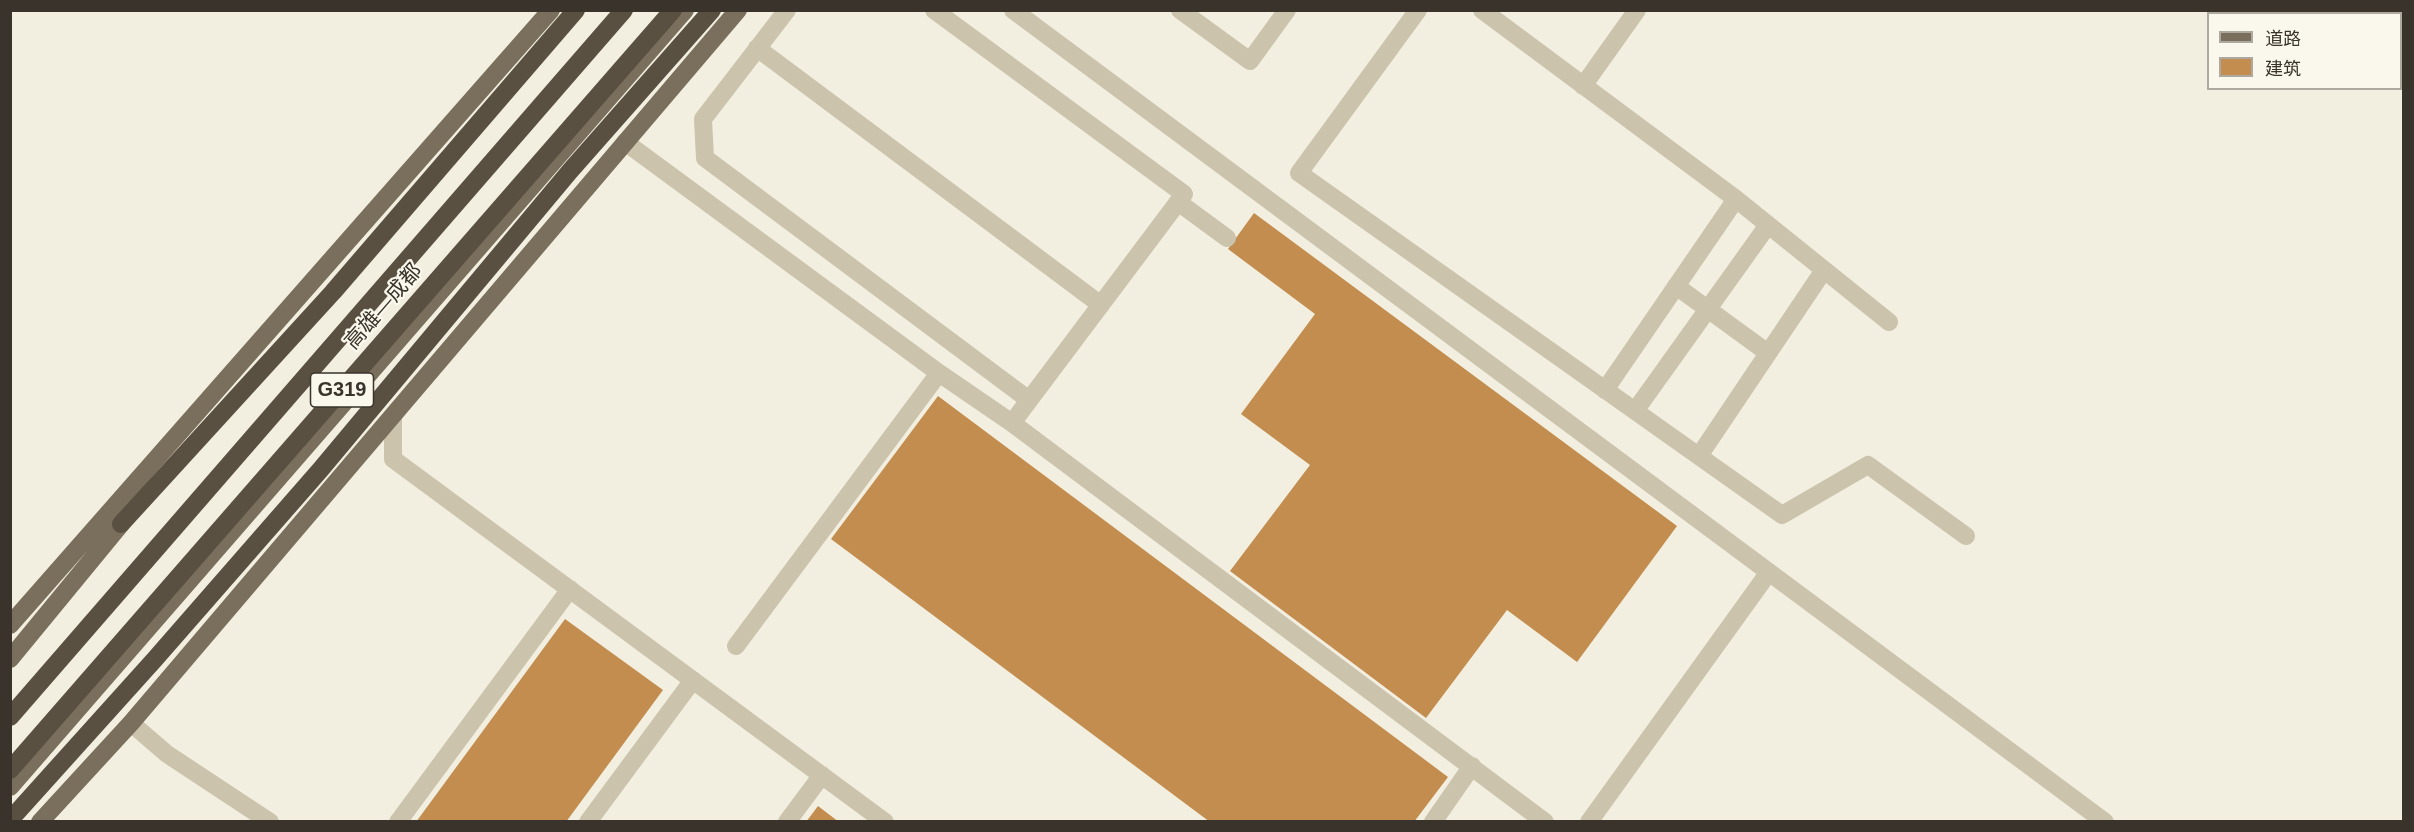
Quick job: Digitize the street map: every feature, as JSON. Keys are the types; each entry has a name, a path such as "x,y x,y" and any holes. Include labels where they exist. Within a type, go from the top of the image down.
{"highway":[{"path":"121,524 333,292 576,10"},
{"name":"高雄—成都","path":"10,717 624,10"},
{"name":"高雄—成都","path":"10,770 673,10"},
{"path":"10,820 321,469 570,171 712,10"}],"main road":[{"path":"10,625 551,10"},
{"path":"10,787 685,10"},
{"path":"40,822 131,723 738,10"},
{"path":"10,659 121,524"}],"street":[{"path":"787,10 703,119 705,158 1029,400"},
{"path":"934,10 1184,194 1012,423"},
{"path":"1013,10 2105,822"},
{"path":"1180,10 1250,61 1287,10"},
{"path":"1418,10 1299,173 1782,515 1868,465 1966,536"},
{"path":"1482,10 1736,199 1889,322"},
{"path":"1583,86 1637,10"},
{"path":"757,48 1101,305"},
{"path":"625,142 939,373 1012,423 1545,822"},
{"path":"1605,390 1736,199"},
{"path":"1178,202 1227,238"},
{"path":"1635,411 1768,225"},
{"path":"1699,456 1824,270"},
{"path":"1676,286 1768,353"},
{"path":"736,646 939,373"},
{"path":"393,416 393,459 885,822"},
{"path":"1589,822 1769,572"},
{"path":"398,822 570,589"},
{"path":"588,822 693,680"},
{"path":"131,723 167,753 270,822"},
{"path":"1433,822 1472,766"},
{"path":"787,822 822,775"}],"building":[{"path":"1254,213 1677,526 1577,662 1507,610 1426,718 1230,571 1310,465 1241,414 1315,314 1228,249"},
{"path":"938,396 1448,777 1414,822 1210,822 831,539"},
{"path":"565,619 663,690 566,822 416,822"},
{"path":"818,806 839,822 806,822"}]}
